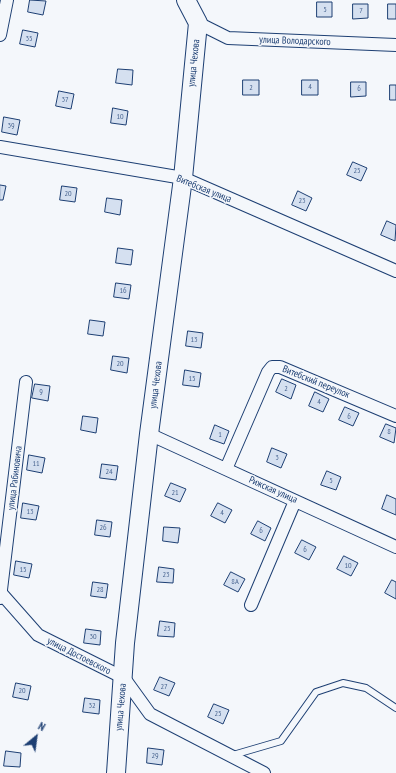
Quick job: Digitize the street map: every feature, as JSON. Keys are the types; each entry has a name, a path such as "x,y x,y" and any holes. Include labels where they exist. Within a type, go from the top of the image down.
{"street":[{"path":"0,35 7,0"},
{"path":"186,0 198,23"},
{"name":"улица Володарского","path":"198,23 228,38 396,45"},
{"name":"улица Чехова","path":"116,773 126,636 149,434 183,178 198,23"},
{"name":"Витебская улица","path":"0,147 183,178 396,271"},
{"name":"Витебский переулок","path":"226,469 268,372 272,367 280,367 396,416"},
{"name":"улица Рабиновича","path":"0,594 26,382"},
{"name":"Рижская улица","path":"149,434 396,546"},
{"path":"250,605 295,500"},
{"name":"улица Достоевского","path":"0,594 38,635 124,678 150,714 232,755 264,773"}],"lane":[{"path":"232,755 281,741 316,692 343,683 366,688 396,708"}],"building":[{"path":"30,0 46,1 43,15 28,12"},
{"path":"317,2 332,2 332,17 317,17"},
{"path":"353,4 368,4 368,18 353,19"},
{"path":"388,4 396,4 396,19 388,19"},
{"path":"23,30 38,33 35,47 20,44"},
{"path":"118,69 133,70 132,85 116,83"},
{"path":"243,80 259,80 259,95 243,95"},
{"path":"302,80 318,80 318,95 302,95"},
{"path":"351,82 366,82 366,96 351,97"},
{"path":"390,85 396,85 396,100 390,100"},
{"path":"59,91 74,94 71,109 56,106"},
{"path":"113,108 128,111 126,125 111,123"},
{"path":"4,117 20,120 17,135 2,132"},
{"path":"353,162 367,168 361,181 347,175"},
{"path":"0,185 6,186 3,200 0,200"},
{"path":"62,186 77,188 75,202 60,200"},
{"path":"298,191 312,198 306,211 292,205"},
{"path":"107,198 122,200 120,215 105,212"},
{"path":"387,221 396,225 395,241 381,235"},
{"path":"118,248 133,250 131,265 116,263"},
{"path":"116,283 131,285 129,299 114,297"},
{"path":"90,320 105,322 103,336 88,334"},
{"path":"188,331 203,333 201,348 186,346"},
{"path":"113,356 129,358 127,373 111,370"},
{"path":"185,370 201,373 199,387 183,385"},
{"path":"282,379 296,385 291,399 276,392"},
{"path":"35,384 50,386 48,401 32,398"},
{"path":"315,392 329,399 323,412 309,406"},
{"path":"345,407 359,413 353,426 339,420"},
{"path":"83,416 98,418 96,433 81,430"},
{"path":"386,424 396,428 394,443 380,437"},
{"path":"215,425 229,431 224,444 210,439"},
{"path":"272,448 287,454 281,468 267,462"},
{"path":"29,455 45,458 42,473 27,470"},
{"path":"102,464 118,466 116,480 100,478"},
{"path":"327,471 341,477 336,490 321,485"},
{"path":"171,483 186,489 180,502 165,496"},
{"path":"387,495 396,499 396,515 382,509"},
{"path":"23,503 39,506 36,520 21,518"},
{"path":"218,503 232,510 225,523 211,516"},
{"path":"97,520 112,522 110,537 95,535"},
{"path":"258,521 271,528 265,541 251,534"},
{"path":"164,527 180,528 178,543 163,541"},
{"path":"302,540 316,547 309,560 295,553"},
{"path":"344,556 358,563 351,576 337,569"},
{"path":"16,561 32,564 29,578 14,575"},
{"path":"159,567 174,569 173,583 157,582"},
{"path":"231,572 245,579 238,592 224,585"},
{"path":"392,580 396,582 396,599 385,593"},
{"path":"93,582 108,584 106,598 91,596"},
{"path":"160,621 175,623 174,637 158,636"},
{"path":"86,629 101,631 100,645 84,643"},
{"path":"160,677 175,683 169,696 154,690"},
{"path":"16,683 31,686 28,700 13,697"},
{"path":"85,698 100,700 99,714 83,712"},
{"path":"214,704 229,710 223,724 208,717"},
{"path":"148,748 164,750 162,765 147,763"},
{"path":"6,751 21,753 20,767 4,766"}]}
